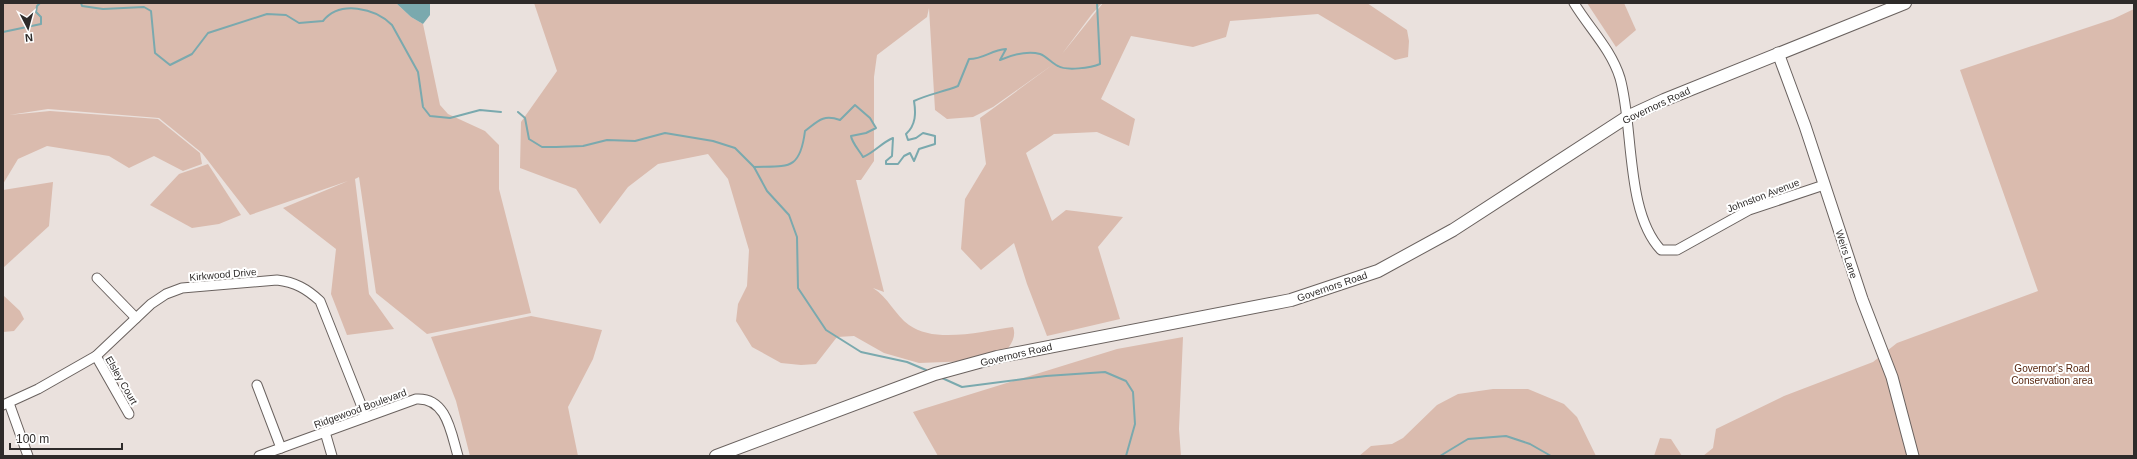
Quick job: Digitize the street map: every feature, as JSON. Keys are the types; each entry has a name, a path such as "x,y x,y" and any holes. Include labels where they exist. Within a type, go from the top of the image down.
{"main road":[{"name":"Governors Road","path":"716,456 935,374 997,357 1291,300 1378,271 1453,230 1627,117 1664,100 1778,53 1905,3"}],"street":[{"path":"1574,3 1584,20 1606,48 1619,77 1627,117"},
{"name":"Weirs Lane","path":"1778,53 1805,126 1862,300 1898,396 1913,456"},
{"name":"Johnston Avenue","path":"1627,117 1633,176 1644,218 1652,241 1661,250 1669,250 1687,245 1749,210 1824,185"},
{"path":"97,278 136,318"},
{"name":"Kirkwood Drive","path":"6,404 38,389 96,356 150,304 182,288 277,280 289,282 307,289 320,301 366,417"},
{"name":"Elsley Court","path":"96,356 129,414"},
{"path":"256,385 281,448"},
{"name":"Ridgewood Boulevard","path":"259,456 416,399 426,399 437,404 447,419 458,456"},
{"path":"6,404 28,456"},
{"path":"325,432 332,456"}],"green space":[{"path":"3,3 396,3 411,17 423,24 440,105 448,114 485,131 499,145 499,189 531,313 427,334 376,293 359,177 355,179 369,294 394,329 347,335 331,294 336,249 283,208 348,181 250,215 202,153 159,118 48,109 9,115 50,111 158,119 200,153 202,164 183,171 154,156 129,168 109,156 47,146 18,159 3,184"},
{"path":"534,3 1102,3 1062,54 1103,3 1367,3 1407,30 1409,41 1408,57 1395,60 1318,14 1230,21 1226,37 1193,47 1131,36 1101,99 1135,119 1129,146 1097,132 1054,134 1026,153 1052,221 1066,210 1123,217 1098,247 1120,319 1047,336 1027,284 1014,243 981,270 961,249 965,199 986,164 980,118 1055,63 993,107 973,117 947,119 935,110 929,8 927,17 877,55 874,77 874,161 861,180 856,180 884,292 873,288 883,296 904,321 920,331 932,334 960,335 1013,327 1013,340 1008,349 998,360 919,363 884,353 854,336 837,337 816,364 801,365 781,363 752,347 736,321 738,304 747,286 749,250 728,179 708,154 658,164 628,187 600,224 576,189 520,168 521,122 557,71"},
{"path":"1587,3 1624,3 1636,30 1616,47"},
{"name":"Governor's Road Conservation area","path":"2134,9 2134,456 1703,456 1713,448 1716,429 1784,396 1873,362 1897,343 2038,291 1960,70 2113,19"},
{"path":"208,164 241,215 219,224 192,228 150,205 179,174"},
{"path":"53,182 49,226 3,268 3,190"},
{"path":"3,295 20,311 24,319 14,331 3,332"},
{"path":"531,316 602,330 593,359 568,407 578,456 470,456 456,401 431,337"},
{"path":"1183,337 1179,429 1181,456 938,456 913,412 1117,349"},
{"path":"1493,389 1528,389 1564,404 1577,417 1596,456 1359,456 1371,446 1392,444 1403,438 1437,405 1458,394"},
{"path":"1660,438 1671,439 1682,456 1654,456"}],"water":[{"path":"396,3 430,3 430,15 423,24 411,17"}],"waterway":[{"path":"3,32 41,24 41,17 36,12 37,6 40,3"},
{"path":"81,3 82,6 103,9 144,7 151,11 155,53 170,65 192,54 208,33 267,14 286,15 299,23 323,21 330,14 339,10 358,9 367,11 385,19 392,25 418,72 423,107 430,116 450,118 480,110 501,112"},
{"path":"754,167 776,167 790,164 796,160 800,153 805,131 825,118 840,120 855,105 870,118 876,128 866,133 851,136 854,144 863,157 893,138 892,156 886,161 886,164 898,164 904,156 910,153 914,161 919,149 935,144 935,136 923,133 916,138 908,140 906,134 912,127 914,119 914,101 958,86 969,59 979,58 996,51 1006,49 1000,60 1015,55 1035,53 1042,55 1062,68 1085,68 1100,64 1097,3"},
{"path":"1186,3 1213,3"},
{"path":"518,112 525,118 529,139 542,147 583,146 607,140 635,141 665,133 713,141 735,148 754,167 767,191 789,215 797,237 798,288 826,330 861,352 907,362 926,370"},
{"path":"942,378 962,387 1046,376 1105,372 1126,381 1133,392 1135,424 1126,456"},
{"path":"1440,456 1468,439 1506,436 1530,444 1551,456"}]}
